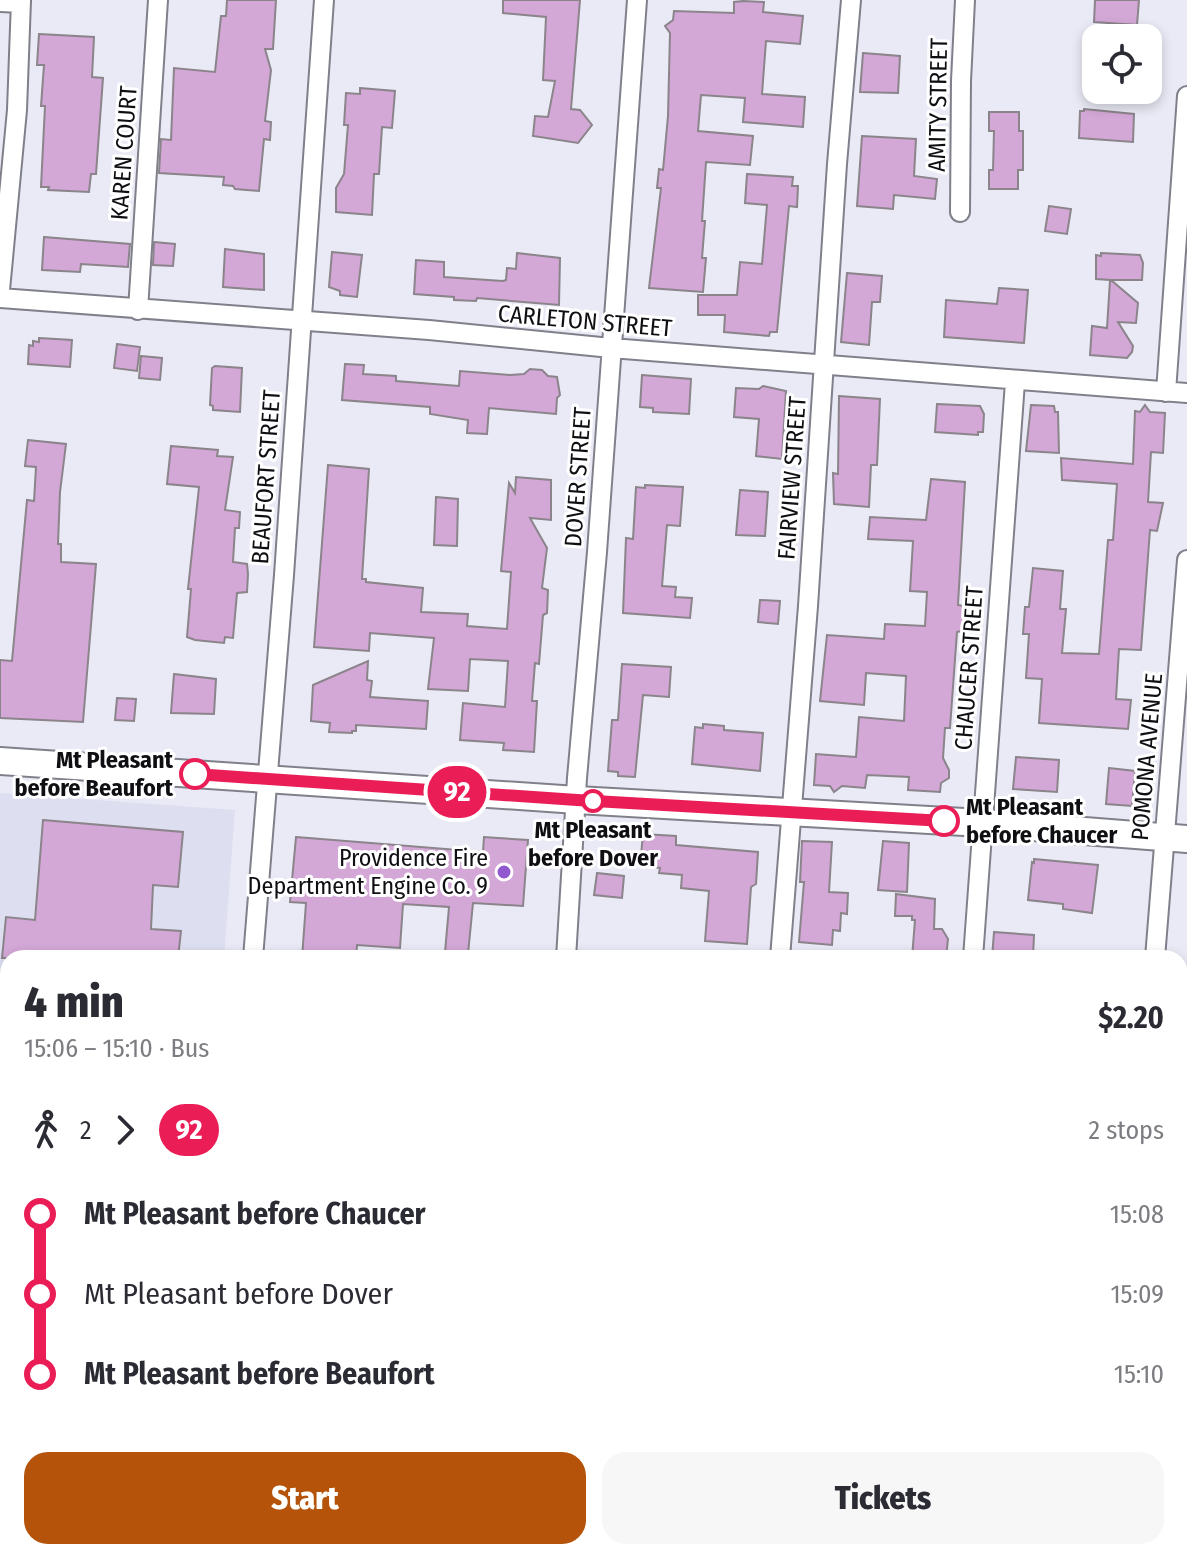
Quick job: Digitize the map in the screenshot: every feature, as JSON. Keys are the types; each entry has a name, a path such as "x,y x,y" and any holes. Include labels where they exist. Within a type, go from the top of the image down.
{"main road":[{"path":"0,761 1176,838"}],"street":[{"name":"KAREN COURT","path":"138,310 158,0"},
{"name":"BEAUFORT STREET","path":"254,950 324,0"},
{"name":"DOVER STREET","path":"567,950 637,0"},
{"name":"FAIRVIEW STREET","path":"781,950 851,0"},
{"name":"AMITY STREET","path":"960,212 965,0"},
{"path":"0,2 21,2 17,110 0,290"},
{"path":"1166,392 1187,96"},
{"name":"CARLETON STREET","path":"0,298 429,330 1015,382 1187,393"},
{"name":"CHAUCER STREET","path":"974,950 1015,382"},
{"name":"POMONA AVENUE","path":"1156,950 1176,838 1187,560"}],"shaded area":[{"path":"0,793 235,810 225,950 0,950"}],"building":[{"path":"227,0 276,0 273,49 265,49 271,70 265,121 271,122 270,140 264,139 259,191 223,185 224,177 159,173 161,139 171,140 174,68 215,72 221,16 226,16"},
{"path":"503,0 580,0 571,109 580,110 592,125 578,143 533,136 535,116 548,117 555,81 543,80 546,17 503,13"},
{"path":"1095,0 1139,0 1137,24 1094,22"},
{"path":"734,2 764,2 763,12 803,16 800,44 766,41 762,94 805,97 803,127 743,122 745,98 701,95 698,131 753,136 750,165 706,162 702,221 705,221 702,258 706,258 703,292 649,288 661,188 657,188 659,169 663,170 668,116 670,33 665,26 673,20 674,11 734,13"},
{"path":"39,34 94,37 92,77 103,78 96,174 91,174 89,192 41,187 45,106 41,106 44,65 37,65"},
{"path":"863,53 900,56 898,93 860,92"},
{"path":"360,88 395,91 392,128 382,127 379,174 374,174 372,215 336,212 336,188 344,174 348,125 344,125 346,93 360,94"},
{"path":"1080,111 1134,114 1133,142 1079,138"},
{"path":"989,112 1019,112 1019,131 1023,131 1023,170 1018,170 1018,189 989,189 994,131 989,131"},
{"path":"862,136 916,139 914,176 937,179 935,199 894,195 893,209 857,206"},
{"path":"747,174 793,177 792,186 798,186 797,207 789,206 777,332 770,332 769,336 724,332 725,315 698,315 698,295 737,295 740,262 762,264 767,205 745,203"},
{"path":"1049,206 1071,209 1067,234 1045,231"},
{"path":"44,237 130,244 128,267 81,264 80,272 42,270"},
{"path":"154,242 175,244 173,266 153,265"},
{"path":"225,249 264,254 264,290 223,287"},
{"path":"332,252 362,255 357,297 340,295 340,291 329,287"},
{"path":"517,253 560,258 559,305 477,298 476,301 454,300 454,297 414,294 416,260 444,262 444,277 503,281 506,280 507,268 516,269"},
{"path":"1101,253 1140,255 1143,263 1142,280 1111,280 1138,303 1136,323 1118,322 1133,346 1127,358 1090,355 1092,326 1107,328 1110,280 1096,279 1096,255 1101,256"},
{"path":"847,273 882,276 880,302 872,302 869,345 841,342"},
{"path":"999,288 1028,290 1024,343 944,337 946,300 997,304"},
{"path":"39,338 72,340 70,367 28,364 29,345 33,346 33,341 39,342"},
{"path":"117,344 140,347 137,371 114,368"},
{"path":"141,356 162,358 160,380 139,378"},
{"path":"345,364 364,365 363,374 396,376 396,381 459,386 460,371 510,375 524,374 530,369 542,370 548,376 557,377 560,395 556,414 489,408 487,434 467,433 468,420 430,414 430,407 342,400"},
{"path":"212,368 242,368 240,412 213,410 210,405"},
{"path":"642,375 691,379 689,414 653,412 653,408 640,407"},
{"path":"763,386 786,391 782,459 756,456 759,419 734,417 736,388 759,389"},
{"path":"839,396 880,399 877,465 871,465 869,507 834,504 833,473 838,474"},
{"path":"937,404 980,406 984,414 983,432 978,432 978,435 935,432"},
{"path":"1031,405 1054,406 1055,412 1058,412 1059,453 1026,451"},
{"path":"1145,405 1150,412 1165,413 1163,453 1151,452 1148,502 1163,503 1157,531 1150,530 1141,650 1119,649 1116,699 1131,700 1128,729 1039,723 1042,679 1026,678 1029,634 1023,634 1033,568 1063,571 1060,609 1066,609 1062,653 1099,654 1108,540 1113,540 1117,484 1062,480 1061,458 1133,464 1135,411 1140,412"},
{"path":"28,440 66,444 60,492 58,544 61,544 61,562 96,564 83,722 0,718 0,660 12,661 27,500 34,501 36,467 25,466"},
{"path":"171,446 218,450 217,456 233,457 225,510 240,512 239,528 235,528 233,562 247,564 248,574 247,592 237,593 233,638 225,637 224,643 187,637 191,589 188,589 199,487 167,484"},
{"path":"328,465 369,469 362,579 423,588 421,612 468,614 467,626 507,629 511,572 501,571 509,483 515,493 516,477 551,480 551,520 530,518 547,548 542,588 548,590 539,664 535,663 532,701 537,701 534,752 503,750 504,743 460,740 463,703 505,707 508,661 470,659 468,691 428,689 434,638 370,633 369,651 314,647"},
{"path":"931,479 965,482 958,605 964,606 962,631 957,632 950,728 945,728 943,758 949,778 941,783 940,792 908,790 909,777 867,775 865,788 842,786 834,792 830,786 814,785 816,754 856,757 859,717 904,721 906,676 866,673 864,705 820,701 827,635 884,639 885,624 925,626 927,592 910,591 913,541 868,539 870,517 926,520"},
{"path":"645,485 683,487 680,526 667,525 662,586 676,587 675,597 692,598 690,618 623,613 626,538 633,539 636,487 645,488"},
{"path":"740,490 768,492 765,536 736,535"},
{"path":"436,497 458,499 457,546 434,545"},
{"path":"760,600 780,601 778,624 758,622"},
{"path":"368,661 367,680 372,681 370,697 428,701 426,729 356,725 356,731 352,733 329,732 330,723 311,721 313,685"},
{"path":"622,664 671,667 669,697 643,695 635,777 618,776 618,772 608,771 612,720 618,720"},
{"path":"174,674 216,679 214,714 171,713"},
{"path":"117,698 136,699 134,721 115,720"},
{"path":"703,724 724,726 724,730 763,733 760,771 692,764 695,727 703,728"},
{"path":"1016,757 1059,760 1057,792 1013,789"},
{"path":"1109,768 1135,771 1132,806 1106,804"},
{"path":"43,820 183,832 178,887 153,885 151,929 181,931 179,950 3,950 6,917 35,920"},
{"path":"643,834 676,836 676,845 758,852 756,884 751,887 747,944 705,941 709,891 681,888 682,875 659,873 660,868 640,866"},
{"path":"296,837 483,852 484,837 528,840 523,906 473,903 468,950 445,950 449,907 403,904 400,948 357,945 357,950 303,950 306,903 290,902"},
{"path":"802,841 832,842 829,892 848,893 847,914 841,913 840,931 833,930 832,945 799,942 804,882 800,882"},
{"path":"883,841 909,843 907,892 878,890"},
{"path":"1034,859 1098,865 1092,913 1063,909 1063,904 1028,900"},
{"path":"597,873 624,876 622,898 594,895"},
{"path":"896,894 935,899 934,929 942,929 948,939 947,950 913,950 915,920 912,916 895,916"},
{"path":"994,932 1034,935 1033,950 993,950"}],"bus line":[{"name":"92","path":"195,774 944,821"}],"place":[{"name":"Mt Pleasant before Beaufort","path":"195,774"},
{"name":"Mt Pleasant before Dover","path":"593,801"},
{"name":"Mt Pleasant before Chaucer","path":"944,821"},
{"name":"Providence Fire Department Engine Co. 9","path":"504,872"}]}
